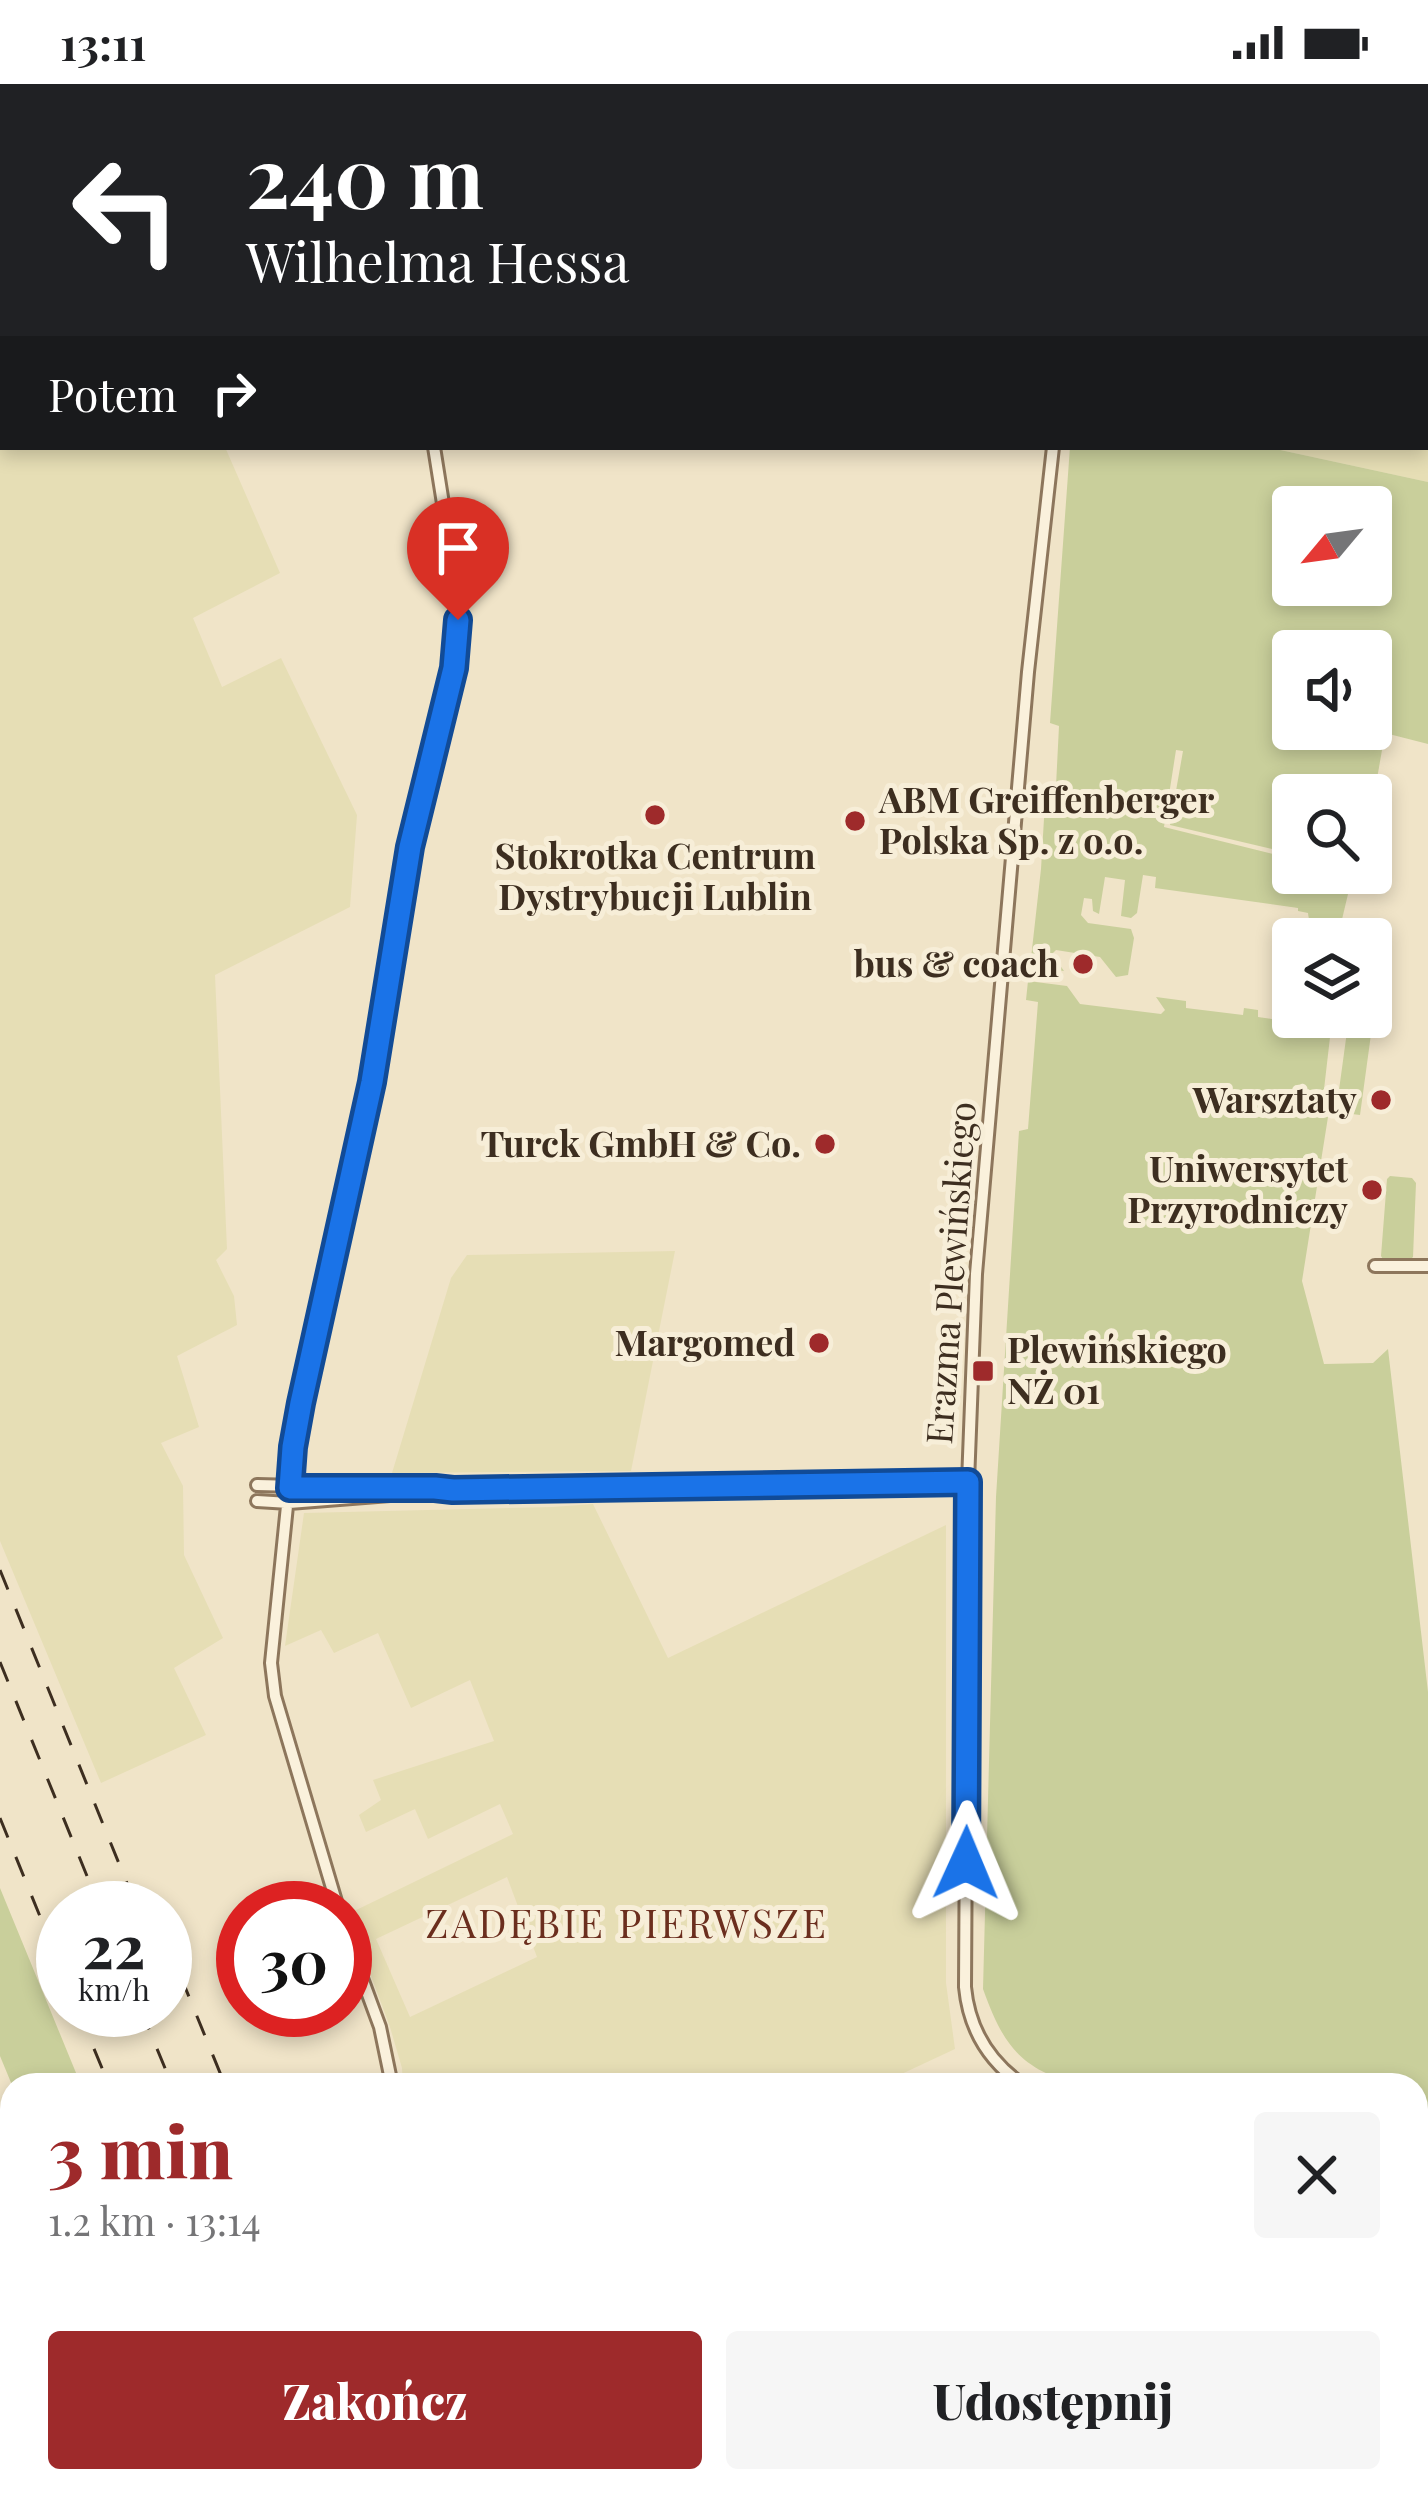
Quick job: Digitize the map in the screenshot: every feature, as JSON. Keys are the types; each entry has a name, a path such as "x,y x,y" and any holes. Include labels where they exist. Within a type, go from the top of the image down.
{"street":[{"path":"330,1881 275,1696 271,1663 301,1403 372,1082 410,847 454,668 455,579 434,450"},
{"name":"Erazma Plewińskiego","path":"1008,2073 978,2037 965,1987 968,1482 976,1274 1028,672 1053,450"},
{"path":"1375,1266 1428,1266"},
{"path":"257,1485 453,1490 968,1482"},
{"path":"257,1501 289,1503 453,1490"},
{"path":"372,2005 390,2073"}],"shaded area":[{"path":"0,450 226,450 280,573 193,618 222,687 281,658 357,815 350,907 215,975 227,1249 216,1260 234,1296 237,1325 177,1356 199,1427 161,1443 183,1486 184,1555 223,1638 174,1668 206,1735 101,1783 0,1541"},
{"path":"1281,450 1428,450 1428,482"},
{"path":"675,1251 631,1471 392,1473 451,1278 467,1255"},
{"path":"593,1504 668,1658 946,1525 946,1983 955,2049 904,2073 402,2073 372,1979 372,1902 513,1834 500,1804 428,1839 415,1809 366,1832 359,1815 381,1800 373,1780 494,1741 470,1680 411,1708 378,1633 334,1653 321,1630 285,1646 304,1513","holes":["507,1877 537,1957 410,2017 376,1939"]}],"green space":[{"path":"1070,450 1281,450 1428,482 1428,744 1392,735 1392,630 1272,630 1272,750 1382,750 1378,774 1272,774 1272,849 1170,825 1183,751 1176,750 1164,827 1272,854 1272,894 1348,894 1342,918 1310,918 1298,908 1155,888 1156,877 1143,875 1137,913 1131,918 1121,916 1125,880 1105,877 1099,914 1093,911 1092,899 1084,898 1081,915 1088,923 1131,929 1128,975 1116,977 1100,957 1056,950 1052,954 1064,971 1030,967 1046,785 1056,786 1059,726 1050,723"},
{"path":"1028,981 1067,986 1080,1004 1161,1014 1165,1010 1156,997 1186,1001 1186,1008 1243,1015 1244,1008 1258,1010 1258,1017 1272,1019 1272,1038 1330,1038 1323,1098 1331,1098 1302,1281 1324,1364 1373,1363 1388,1349 1428,1692 1428,2073 1046,2073 1007,2040 983,1989 996,1497 1019,1131 1028,1129 1038,1002 1026,1000"},
{"path":"1346,1038 1370,1038 1360,1115 1336,1112"},
{"path":"1390,1176 1412,1178 1416,1183 1413,1257 1408,1262 1384,1261 1381,1256"},
{"path":"0,1888 36,1976 36,2037 61,2037 76,2073 7,2073 0,2056"}],"railway":[{"path":"0,1570 126,1881"},
{"path":"0,1662 89,1881"},
{"path":"0,1818 36,1907"},
{"path":"192,2004 220,2073"},
{"path":"89,2037 104,2073"},
{"path":"152,2037 167,2073"}],"place":[{"name":"Stokrotka Centrum Dystrybucji Lublin","path":"655,815"},
{"name":"ABM Greiffenberger Polska Sp. z o.o.","path":"855,821"},
{"name":"bus & coach","path":"1083,964"},
{"name":"Warsztaty","path":"1381,1100"},
{"name":"Turck GmbH & Co.","path":"825,1144"},
{"name":"Uniwersytet Przyrodniczy","path":"1372,1190"},
{"name":"Margomed","path":"819,1343"},
{"name":"Plewińskiego NŻ 01","path":"983,1371"}],"district":[{"name":"ZADĘBIE PIERWSZE","path":"627,1924"}],"route":[{"path":"458,620 454,668 410,847 372,1082 301,1403 290,1488 968,1482 966,1863"}]}
